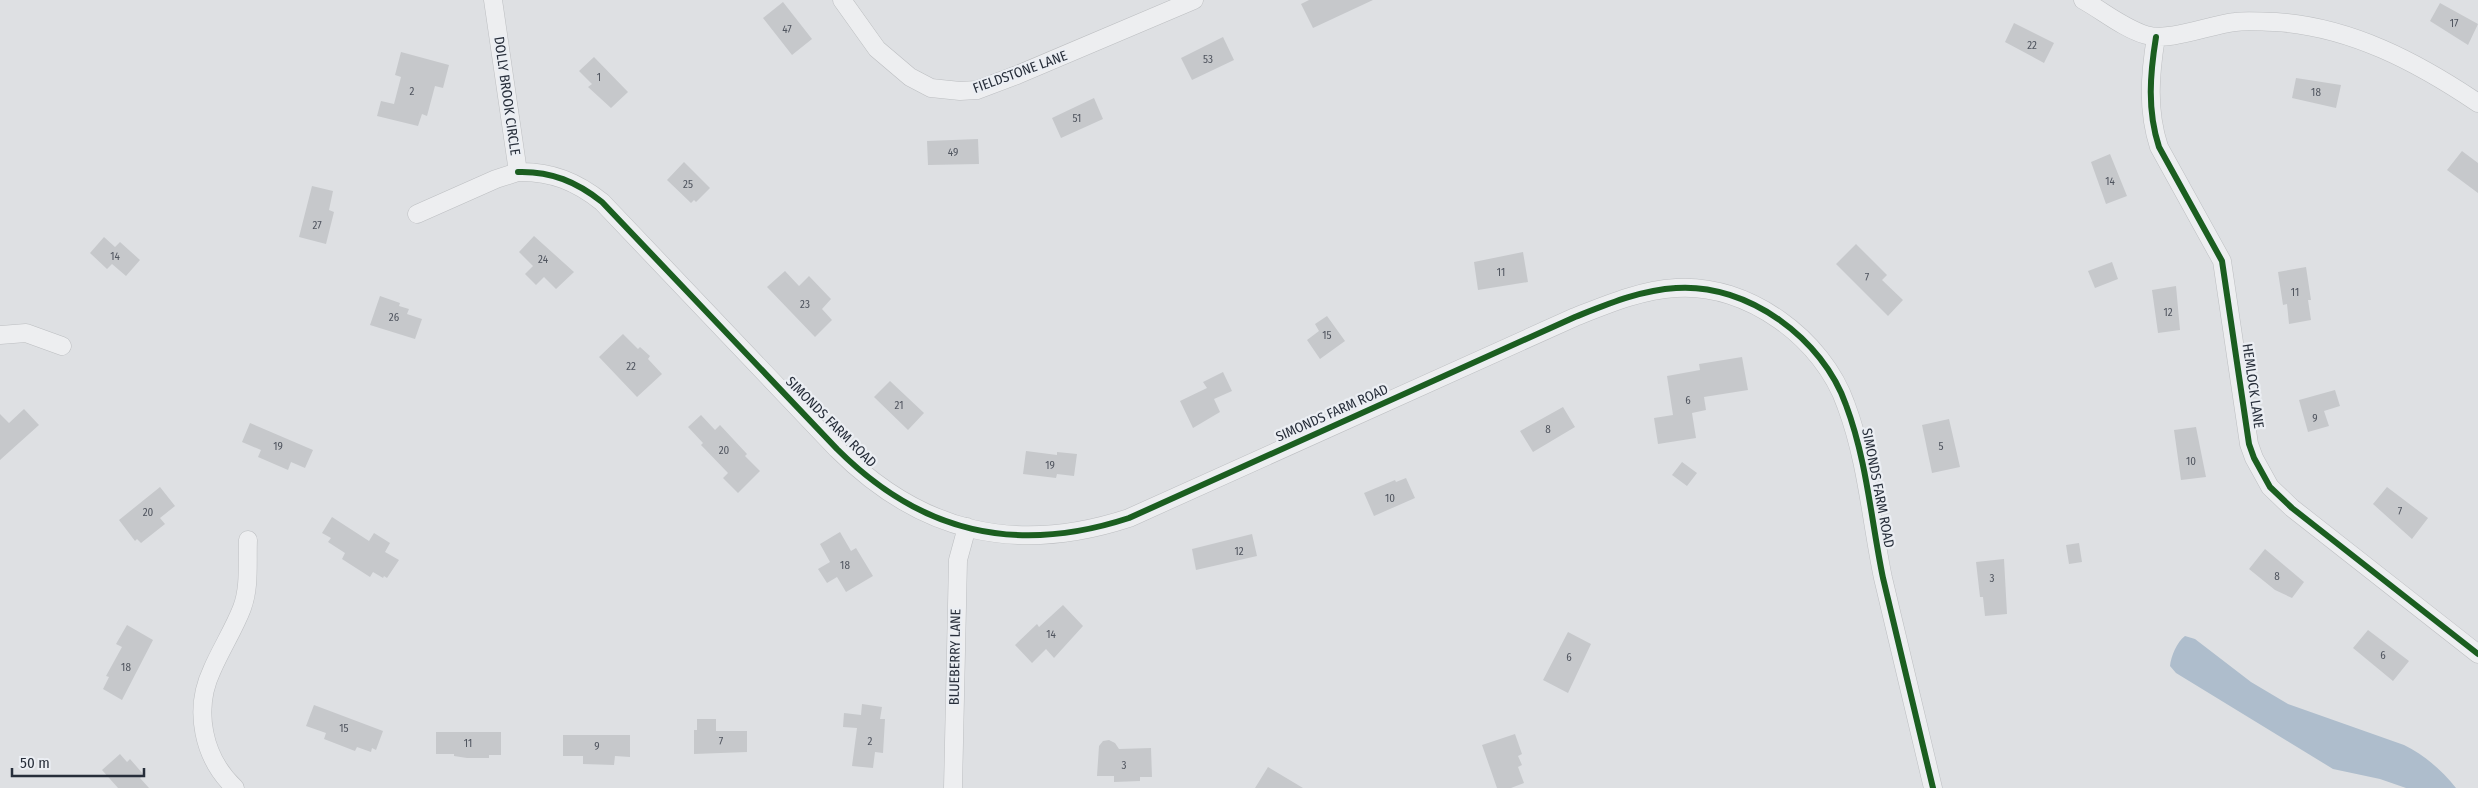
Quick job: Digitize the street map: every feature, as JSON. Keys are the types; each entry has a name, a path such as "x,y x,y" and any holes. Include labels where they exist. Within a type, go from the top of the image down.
{"street":[{"name":"DOLLY BROOK CIRCLE","path":"417,214 502,177 518,172 493,0"},
{"name":"FIELDSTONE LANE","path":"842,0 877,48 910,77 931,88 960,92 977,90 1017,75 1194,0"},
{"path":"2083,0 2125,26 2156,37 2237,21 2278,22 2329,30 2400,56 2438,76 2478,103"},
{"name":"HEMLOCK LANE","path":"2156,37 2150,100 2154,130 2159,147 2222,261 2246,425 2254,458 2270,487 2292,508 2478,654"},
{"name":"SIMONDS FARM ROAD","path":"518,172 553,175 566,179 591,193 863,474 884,490 912,507 967,527 1010,535 1039,536 1101,527 1129,518 1612,302 1657,290 1678,288 1724,294 1755,306 1797,333 1821,359 1846,403 1861,453 1883,577 1932,788"},
{"path":"0,335 26,333 62,346"},
{"name":"BLUEBERRY LANE","path":"952,788 958,560 967,527"},
{"path":"236,788 222,774 211,754 204,733 202,711 208,678 244,600 248,540"}],"water":[{"path":"2185,636 2195,639 2251,682 2288,704 2404,745 2419,753 2445,775 2456,788 2406,788 2380,779 2333,769 2176,673 2170,666 2177,645"}],"building":[{"path":"1309,0 1373,0 1313,28 1301,4"},
{"path":"783,2 812,39 792,55 763,18"},
{"path":"2440,3 2478,24 2468,45 2430,21"},
{"path":"2014,23 2054,43 2044,63 2005,42"},
{"path":"1223,37 1234,60 1192,80 1181,58"},
{"path":"401,52 449,65 443,88 435,86 427,116 422,114 418,126 377,116 381,101 394,104 401,77 395,75"},
{"path":"594,57 628,92 611,108 588,87 592,84 579,71"},
{"path":"2296,78 2341,85 2336,108 2292,98"},
{"path":"1094,98 1103,119 1061,138 1052,118"},
{"path":"978,139 979,164 928,165 927,141"},
{"path":"2462,151 2478,163 2478,193 2447,170"},
{"path":"2110,154 2127,196 2106,204 2091,162"},
{"path":"684,162 710,188 696,202 694,200 691,203 667,180"},
{"path":"312,186 333,191 329,210 334,212 326,244 299,237"},
{"path":"534,236 574,272 556,289 544,277 536,285 525,274 533,266 519,252"},
{"path":"104,237 115,247 120,242 140,260 126,276 112,264 107,269 90,253"},
{"path":"1856,244 1887,275 1882,280 1903,300 1888,316 1836,264"},
{"path":"1523,252 1528,282 1478,290 1474,262"},
{"path":"2112,262 2118,279 2095,288 2088,271"},
{"path":"2306,267 2311,300 2308,300 2311,320 2289,324 2287,304 2283,305 2278,272"},
{"path":"785,271 799,286 809,276 831,299 822,309 832,320 815,337 767,287"},
{"path":"2176,286 2180,330 2158,333 2152,290"},
{"path":"380,296 400,303 399,306 409,309 407,314 422,319 415,339 370,325"},
{"path":"1327,316 1345,341 1320,359 1307,340 1319,331 1315,324"},
{"path":"623,334 638,349 640,347 650,356 648,359 662,374 637,397 599,357"},
{"path":"1742,357 1748,390 1704,397 1706,410 1692,413 1696,438 1658,444 1654,418 1673,415 1667,376 1700,370 1699,364"},
{"path":"1223,372 1232,391 1214,399 1220,412 1193,428 1180,401 1207,388 1203,382"},
{"path":"890,381 924,413 908,430 874,397"},
{"path":"2335,390 2340,406 2324,411 2329,426 2308,432 2299,400"},
{"path":"1563,407 1575,427 1533,452 1520,431"},
{"path":"24,409 39,425 0,460 0,414 9,423"},
{"path":"701,415 715,430 720,425 760,471 738,493 723,478 728,473 701,445 703,443 688,427"},
{"path":"1949,419 1960,467 1932,473 1922,425"},
{"path":"250,423 313,450 305,468 291,462 288,470 258,457 261,450 242,442"},
{"path":"2196,427 2206,477 2181,480 2174,430"},
{"path":"1026,451 1057,455 1057,452 1077,454 1074,476 1057,474 1056,478 1023,474"},
{"path":"1682,462 1697,473 1687,486 1672,475"},
{"path":"1406,478 1415,498 1374,516 1364,493 1395,480 1396,482"},
{"path":"160,487 175,506 160,518 165,524 141,543 137,539 135,541 119,520"},
{"path":"2387,487 2428,518 2412,539 2373,504"},
{"path":"332,517 369,541 374,533 390,543 385,552 399,560 387,578 384,576 383,578 373,572 370,577 342,559 345,553 328,542 331,538 322,533"},
{"path":"840,532 851,551 856,548 873,576 846,592 837,577 827,583 818,569 830,562 820,544"},
{"path":"1252,534 1257,556 1196,570 1192,549"},
{"path":"2079,543 2082,562 2069,564 2066,545"},
{"path":"2265,549 2304,582 2292,598 2275,590 2249,569"},
{"path":"2004,559 2007,614 1985,616 1983,597 1980,597 1976,562"},
{"path":"1063,605 1083,626 1054,658 1046,649 1032,663 1015,645 1037,624 1039,627"},
{"path":"127,625 153,640 122,700 103,689 109,677 106,676 122,647 116,644"},
{"path":"2368,630 2409,661 2393,681 2353,648"},
{"path":"1568,632 1591,644 1568,693 1543,680"},
{"path":"862,704 882,707 880,719 885,719 883,753 875,752 873,768 852,766 857,728 843,727 844,713 861,715"},
{"path":"314,705 383,731 376,750 372,748 371,752 357,747 355,751 324,739 326,733 306,726"},
{"path":"697,719 716,719 716,731 747,731 747,752 694,754 694,730 697,730"},
{"path":"436,732 501,732 501,755 489,755 489,758 467,758 454,756 454,754 436,754"},
{"path":"1515,734 1522,754 1518,756 1522,765 1518,767 1524,783 1511,788 1497,788 1482,745"},
{"path":"563,735 630,735 630,757 615,756 614,765 583,764 583,756 563,756"},
{"path":"1109,740 1115,743 1119,749 1151,748 1152,777 1140,777 1140,781 1114,782 1114,776 1097,776 1099,746 1103,741"},
{"path":"120,754 127,762 130,759 144,775 140,778 149,788 118,788 102,770"},
{"path":"1268,767 1303,788 1255,788"}],"cycle path":[{"path":"2156,37 2151,92 2155,133 2159,147 2222,261 2249,444 2254,458 2270,487 2292,508 2478,654"},
{"path":"518,172 542,173 563,179 573,183 602,202 837,449 869,478 902,500 937,518 972,529 1009,535 1048,535 1087,529 1129,518 1575,317 1625,298 1663,289 1703,289 1730,295 1755,305 1779,320 1801,338 1820,358 1835,381 1846,405 1859,448 1883,578 1933,788"}]}
